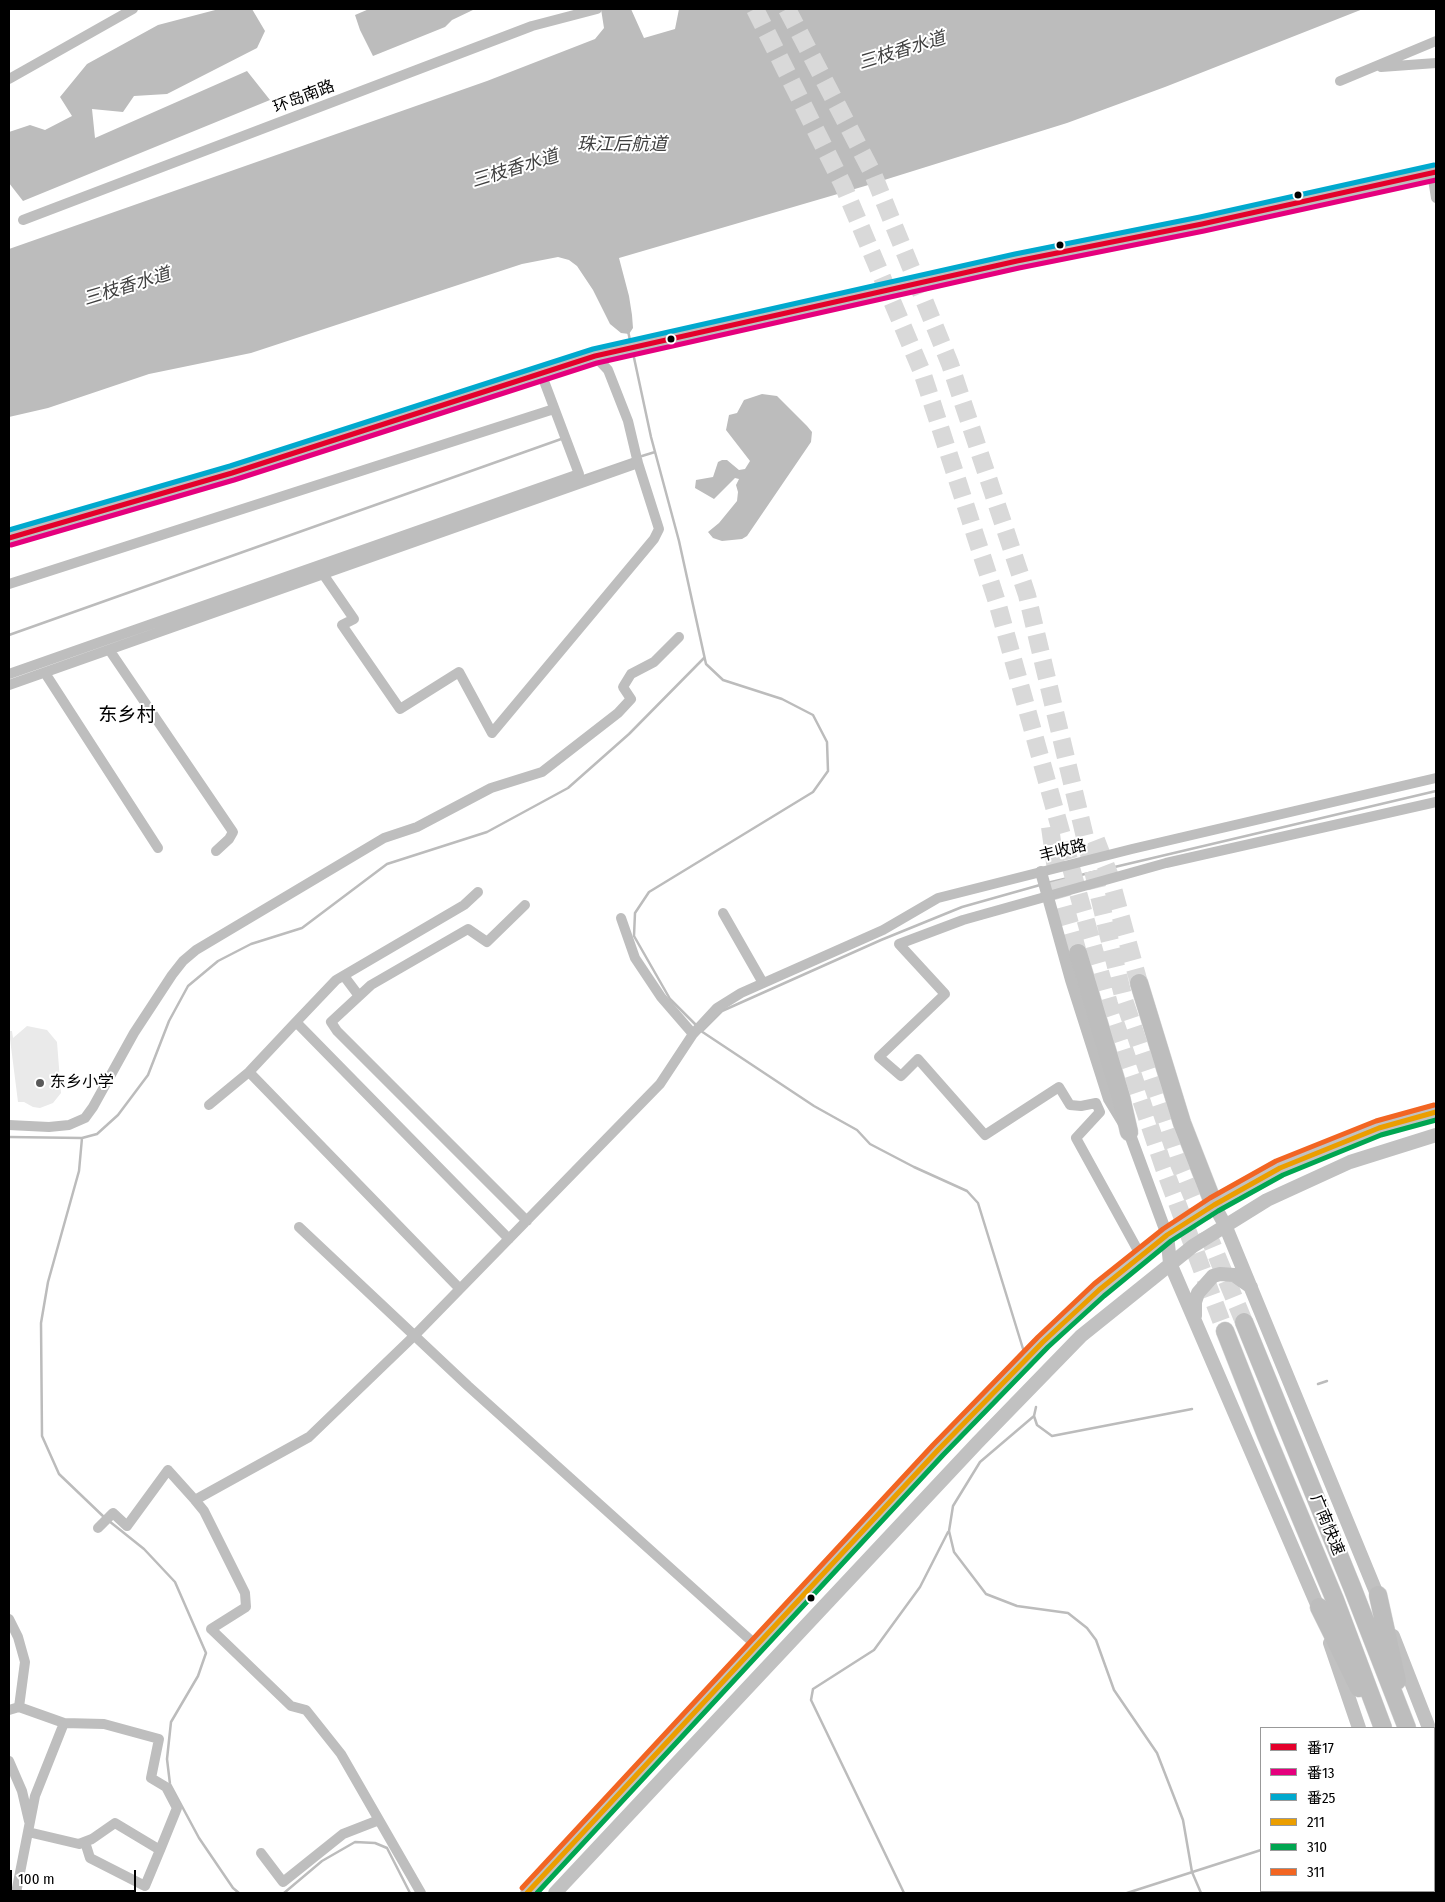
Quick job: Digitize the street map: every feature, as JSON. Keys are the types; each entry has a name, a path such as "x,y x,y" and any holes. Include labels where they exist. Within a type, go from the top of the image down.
{"highway":[{"path":"1078,953 1121,1097 1129,1132"},
{"path":"1140,984 1182,1124 1214,1205"},
{"name":"广南快速","path":"1244,1322 1405,1725"},
{"name":"广南快速","path":"1225,1331 1335,1600 1383,1727"},
{"path":"1378,1595 1392,1654 1405,1725"},
{"path":"1319,1607 1348,1670 1382,1727"}],"main road":[{"path":"527,1893 1026,1359 1099,1290 1167,1235 1214,1205 1280,1168 1334,1144 1379,1128 1436,1112"},
{"path":"555,1893 1026,1392 1081,1336 1170,1264 1225,1225 1267,1200 1314,1177 1385,1150 1436,1135"},
{"path":"1214,1205 1225,1225 1378,1595 1428,1727"},
{"path":"1167,1235 1170,1264 1196,1320 1246,1444 1319,1607 1359,1727"},
{"path":"1196,1320 1194,1309 1198,1293 1213,1276 1220,1274 1234,1275 1251,1288"}],"street":[{"path":"9,79 133,9"},
{"name":"环岛南路","path":"23,220 532,26 597,9"},
{"path":"1340,81 1436,41"},
{"path":"1372,68 1436,63"},
{"path":"9,538 232,473 594,356 666,339 757,321 1017,261 1202,224 1434,172 1436,198"},
{"path":"323,574 354,620 342,625 400,709 459,672 492,733 654,539 659,529 638,463 628,421 608,370 594,356"},
{"path":"9,674 579,474 541,373"},
{"path":"9,584 554,409"},
{"path":"9,685 110,651 638,463"},
{"path":"9,1125 49,1127 69,1125 85,1118 134,1033 172,975 196,950 384,838 418,827 491,788 542,772 618,713 631,699 622,687 631,674 654,662 679,637"},
{"path":"110,651 232,832 230,839 216,851"},
{"path":"45,673 158,848"},
{"name":"丰收路","path":"195,1500 309,1437 415,1335 660,1084 693,1034 717,1008 741,993 883,930 938,898 1436,778"},
{"path":"1141,1256 1076,1138 1100,1112 1096,1103 1082,1106 1070,1105 1059,1087 985,1135 918,1059 901,1076 879,1057 945,994 899,944 963,920 1166,863 1436,802"},
{"path":"1041,872 1109,1099 1129,1132 1167,1235"},
{"path":"209,1105 248,1072 336,980 464,905 478,892"},
{"path":"525,906 487,942 468,929 371,985 331,1022 337,1031 527,1221"},
{"path":"723,913 763,983"},
{"path":"621,918 635,958 661,997 693,1034"},
{"path":"344,976 359,996"},
{"path":"296,1022 509,1239"},
{"path":"248,1072 460,1289"},
{"path":"299,1227 468,1386 757,1646"},
{"path":"98,1528 113,1513 127,1526 168,1470 195,1500 204,1511 245,1593 246,1607 211,1629 291,1706 306,1710 341,1754 420,1893"},
{"path":"9,1619 18,1637 25,1662 14,1708 64,1723 104,1724 159,1739 151,1778 166,1788 177,1808 145,1886 90,1858 85,1842"},
{"path":"16,1893 35,1796 64,1723"},
{"path":"9,1761 22,1791 29,1828"},
{"path":"261,1853 283,1882 342,1834 379,1820"},
{"path":"29,1828 67,1842 79,1844 114,1823 160,1850"}],"shaded area":[{"path":"27,1026 47,1030 57,1042 61,1093 53,1103 40,1108 33,1107 24,1102 18,1102 9,1031 12,1031 13,1038"}],"water":[{"path":"219,9 252,9 265,31 257,48 167,94 134,96 123,112 92,109 95,138 247,71 270,100 23,201 9,183 9,132 30,125 45,130 72,116 60,97 87,64 158,25"},
{"path":"369,9 475,9 452,20 445,27 373,56 355,15"},
{"name":"珠江后航道","path":"601,9 631,9 644,38 675,29 679,9 1363,9 1165,87 1067,123 865,186 619,258 632,315 633,328 629,334 621,333 610,324 593,290 577,266 569,260 558,257 522,264 251,353 149,374 48,408 9,417 9,249 487,81 595,39 604,28"},
{"path":"762,394 777,396 812,432 811,442 747,536 742,539 722,541 713,538 708,532 719,523 737,501 738,492 736,485 739,479 735,478 714,499 695,488 696,480 713,477 718,462 722,460 727,460 739,470 745,469 750,461 726,430 729,415 737,413 744,400"}],"waterway":[{"path":"628,331 631,345"},
{"path":"633,353 651,437 679,541 706,664 723,680 782,699 813,715 827,742 828,771 813,792 649,892 635,913 634,936 670,999 698,1027"},
{"path":"9,635 564,438"},
{"path":"642,456 655,452"},
{"path":"581,477 633,459"},
{"path":"105,1518 59,1474 42,1436 41,1323 48,1282 79,1171 82,1138 97,1134 118,1115 148,1075 169,1021 188,986 218,961 251,944 302,928 387,864 487,832 568,788 629,734 704,658"},
{"path":"1047,883 1436,791"},
{"path":"702,1031 722,1011 881,940 962,907 1040,885"},
{"path":"701,1031 814,1106 857,1130 870,1144 914,1167 967,1191 978,1203 1024,1352"},
{"path":"9,1137 82,1138"},
{"path":"1318,1384 1327,1381"},
{"path":"1036,1407 1034,1416 980,1462 953,1506 949,1531 954,1552 986,1594 1017,1606 1068,1613 1087,1628 1096,1640 1114,1690 1157,1753 1183,1820 1192,1872 1201,1893"},
{"path":"1034,1416 1037,1425 1052,1436 1192,1409"},
{"path":"109,1521 144,1549 175,1582 206,1653 198,1676 171,1722 167,1759 170,1784 199,1838 233,1888 239,1893"},
{"path":"904,1893 811,1700 813,1689 874,1650 920,1587 948,1532"},
{"path":"284,1893 322,1861 355,1842 375,1843 387,1848 410,1893"},
{"path":"1127,1893 1260,1850"}],"tunnel":[{"path":"755,9 843,185 922,372 997,602 1109,1004 1164,1168 1225,1331"},
{"path":"787,9 873,174 950,364 1027,595 1124,1000 1179,1164 1244,1322"},
{"path":"1050,827 1057,877 1078,953"},
{"path":"1096,840 1109,874 1139,983"}],"transit line":[{"name":"番25","path":"9,530 230,466 593,349 1015,254 1200,217 1434,165"},
{"name":"番17","path":"9,538 232,473 595,356 1017,261 1202,224 1436,172"},
{"name":"番13","path":"11,545 234,480 597,363 1019,268 1204,231 1436,180"},
{"name":"311","path":"522,1888 933,1445 1038,1337 1094,1284 1163,1229 1210,1198 1276,1161 1376,1121 1434,1105"},
{"name":"211","path":"527,1893 938,1450 1043,1342 1099,1290 1167,1235 1214,1205 1280,1168 1379,1128 1436,1112"},
{"name":"310","path":"537,1893 943,1455 1048,1347 1104,1296 1171,1241 1218,1211 1283,1175 1381,1135 1436,1120"}],"place":[{"name":"东乡小学","path":"40,1083"}],"district":[{"name":"东乡村","path":"127,716"}],"water label":[{"name":"三枝香水道","path":"902,51"},
{"name":"三枝香水道","path":"515,169"},
{"name":"三枝香水道","path":"127,287"}]}
